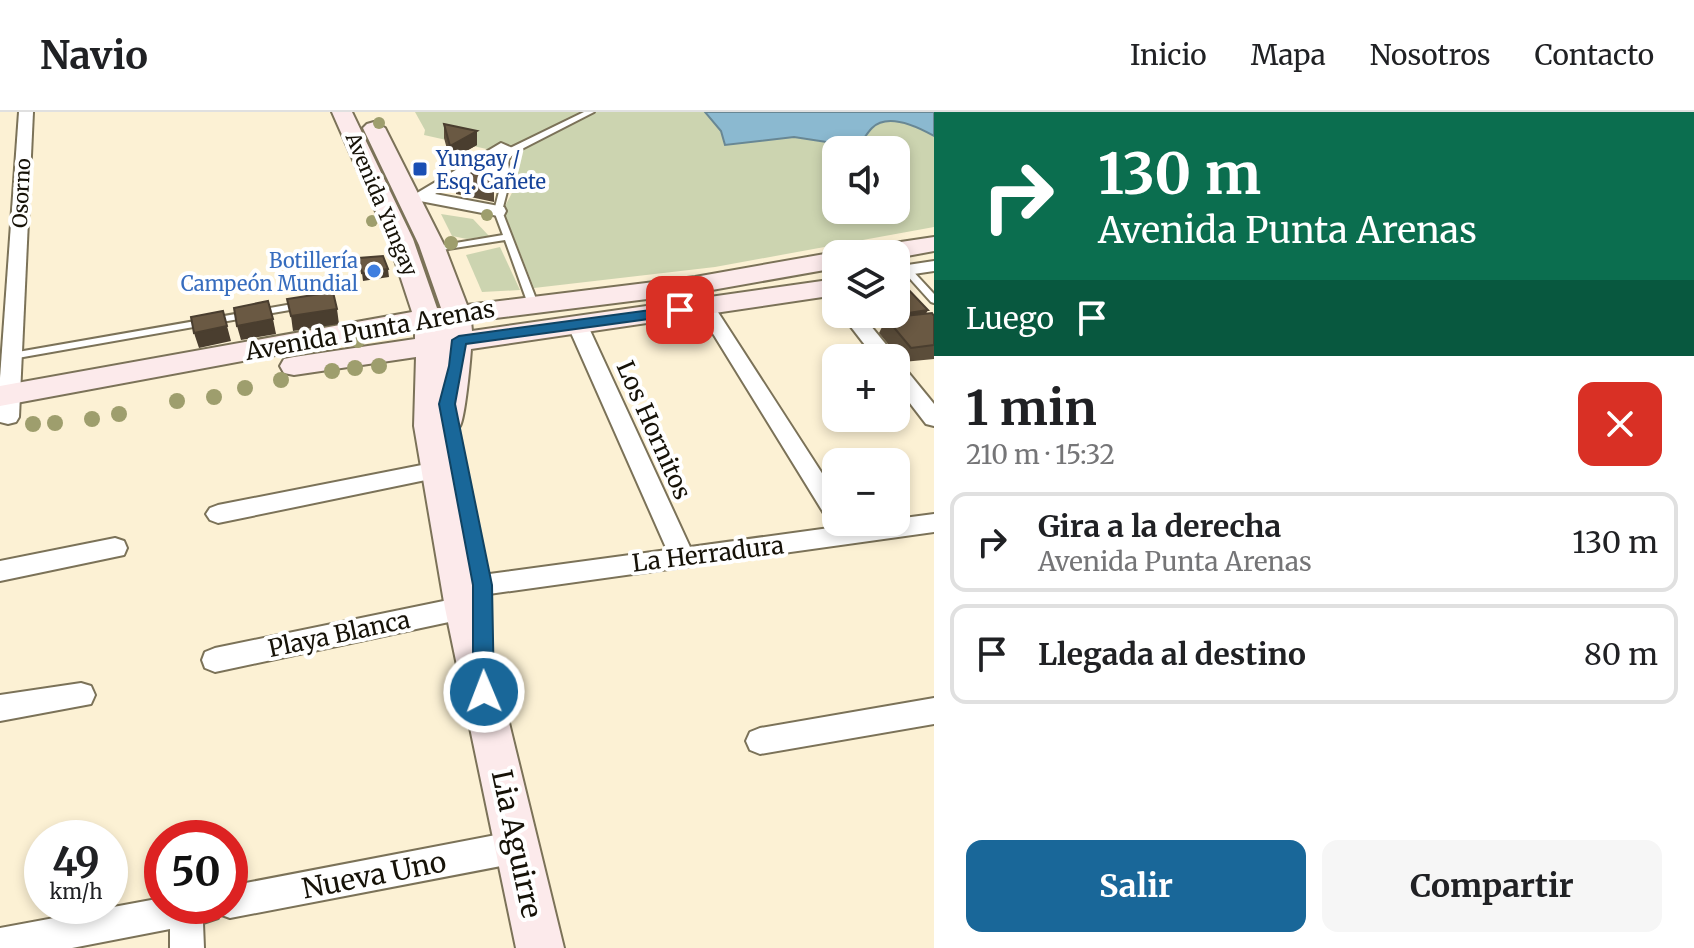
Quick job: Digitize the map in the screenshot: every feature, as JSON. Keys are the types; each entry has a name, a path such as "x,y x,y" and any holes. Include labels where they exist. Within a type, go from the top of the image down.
{"main road":[{"name":"Avenida Yungay","path":"342,112 416,284 443,329"},
{"name":"Avenida Yungay","path":"366,112 432,250 443,329"},
{"path":"910,248 934,244"},
{"name":"Avenida Punta Arenas","path":"4,407 443,329 533,304 683,286 822,262"},
{"path":"910,270 934,263"},
{"path":"374,328 404,306 416,284"},
{"name":"Avenida Punta Arenas","path":"4,407 374,328 578,326 822,291"},
{"name":"Lia Aguirre","path":"443,329 431,364 426,397 437,470 472,597"},
{"name":"Lia Aguirre","path":"443,329 457,366 447,404 484,692 540,948"}],"street":[{"name":"Osorno","path":"4,407 12,356 26,112"},
{"path":"498,211 420,196 501,148 511,151"},
{"path":"0,226 20,224"},
{"path":"705,306 822,492"},
{"name":"Los Hornitos","path":"578,326 682,555"},
{"path":"862,328 875,344"},
{"path":"910,389 934,419"},
{"path":"218,514 437,470"},
{"name":"La Herradura","path":"910,523 934,523"},
{"name":"La Herradura","path":"472,597 682,555 712,555 822,529"},
{"path":"0,571 115,548"},
{"name":"Playa Blanca","path":"215,660 472,597"},
{"path":"0,708 81,695"},
{"path":"760,741 934,711"},
{"name":"Nueva Uno","path":"248,899 517,847"},
{"path":"0,945 144,918"},
{"path":"187,948 193,924"}],"lane":[{"path":"533,304 498,211 497,204 506,180 504,160 511,151 590,112"},
{"path":"432,250 507,237"},
{"path":"910,279 934,300"},
{"path":"12,356 310,304"}],"green space":[{"path":"415,112 934,112 934,227 863,240 822,240 822,247 715,267 534,288 503,210 516,185 513,155 424,135 425,130"},
{"path":"441,214 473,219 489,236 467,239 452,236"},
{"path":"500,247 520,290 482,292 466,255"}],"water":[{"path":"705,112 934,112 934,136 894,121 879,123 866,136 822,136 822,141 794,137 725,145 721,131"}],"building":[{"path":"444,124 477,131 450,146"},
{"path":"485,168 494,188 456,180"},
{"path":"383,256 388,269 362,273 359,258"},
{"path":"910,291 928,310 910,313"},
{"path":"333,292 337,309 291,316 287,299"},
{"path":"268,301 273,319 237,326 234,308"},
{"path":"223,311 227,326 194,333 191,317"},
{"path":"932,313 934,345 911,348 894,328 910,328 910,315"}],"place":[{"name":"Yungay / Esq. Cañete","path":"420,169"},
{"name":"Botillería Campeón Mundial","path":"374,271"}],"route":[{"path":"484,692 482,585 447,404 448,390 457,366 459,340 680,310"}]}
